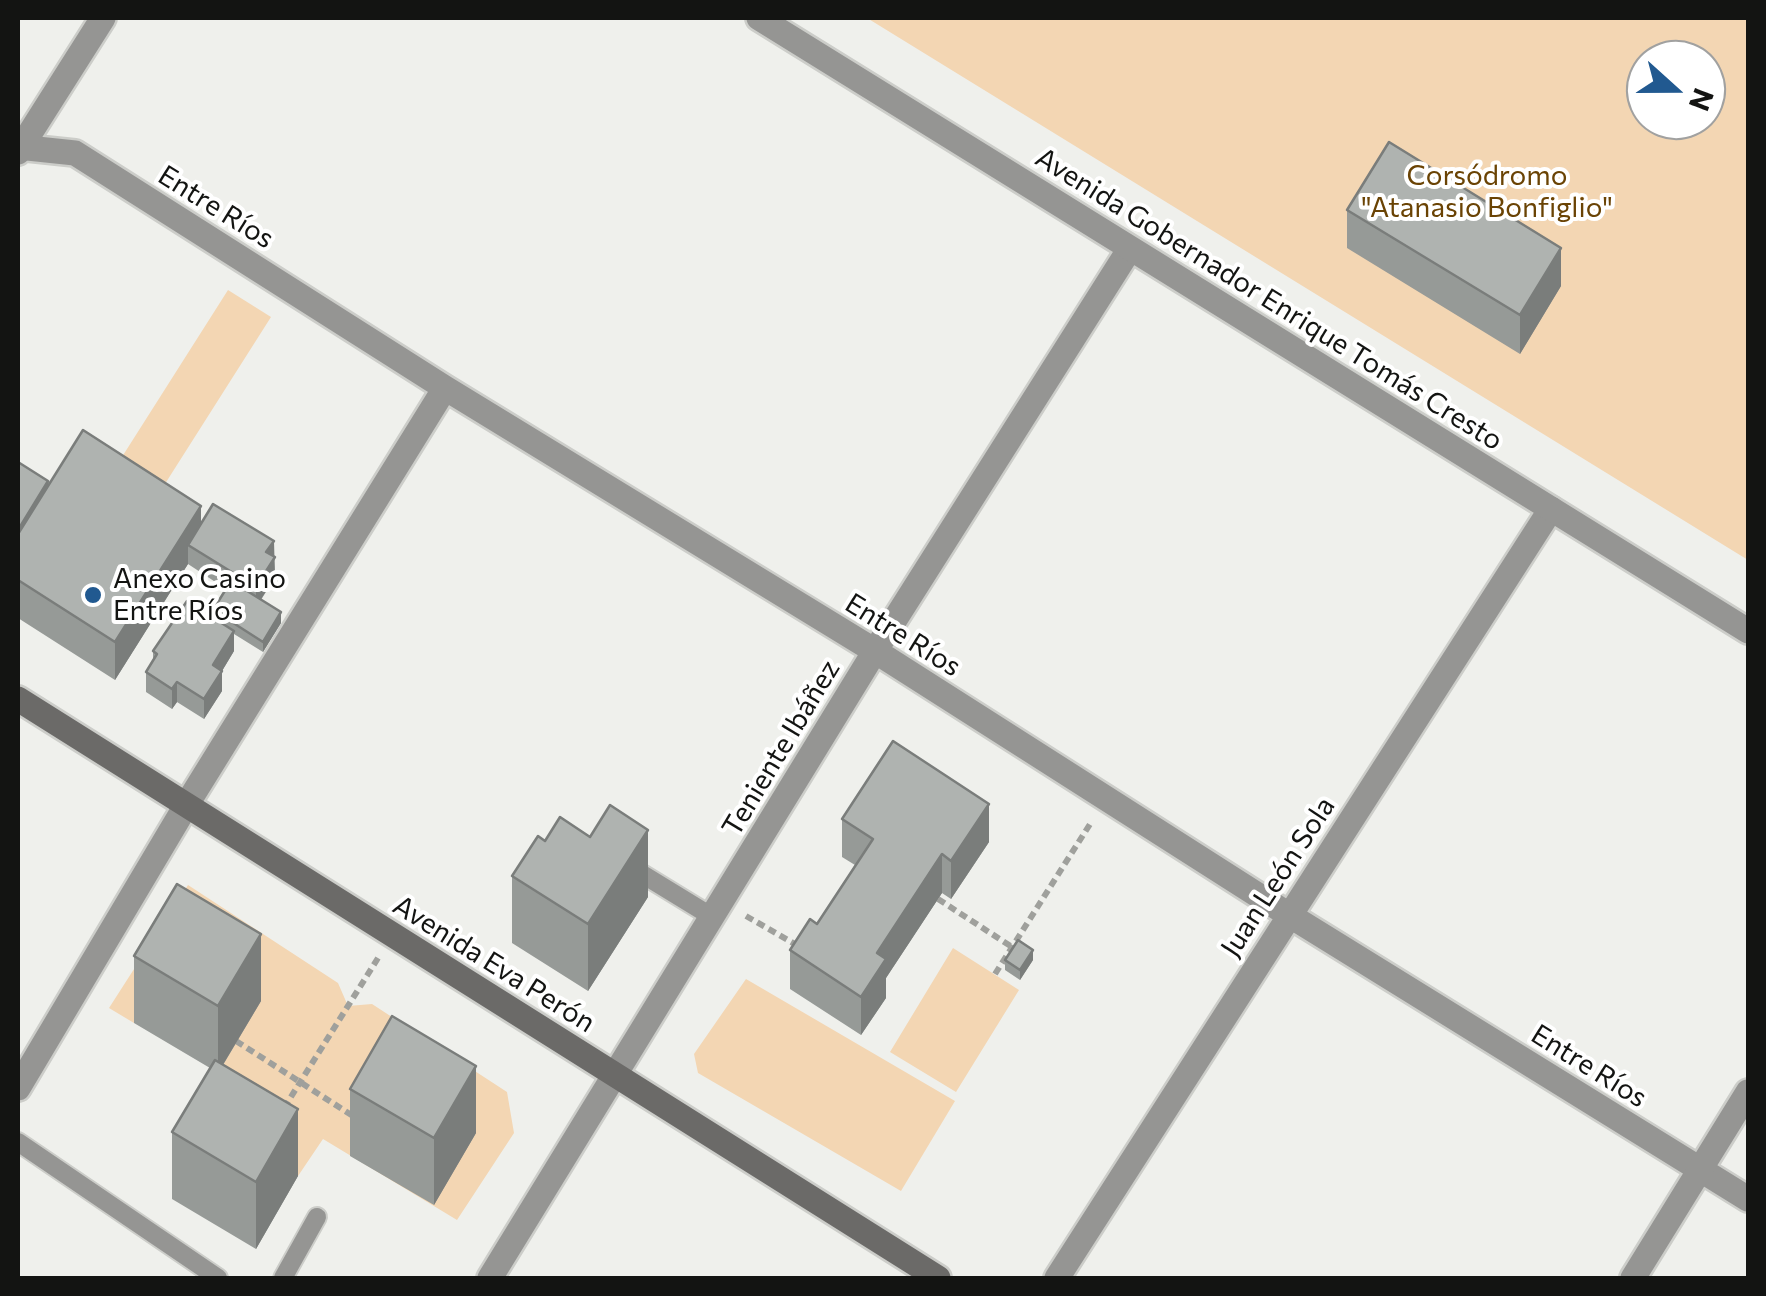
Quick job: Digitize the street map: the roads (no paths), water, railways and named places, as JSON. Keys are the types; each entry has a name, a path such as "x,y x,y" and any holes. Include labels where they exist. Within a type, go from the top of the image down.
{"main road":[{"name":"Avenida Eva Perón","path":"18,699 938,1278"}],"street":[{"path":"18,149 102,18"},
{"name":"Avenida Gobernador Enrique Tomás Cresto","path":"758,18 1748,632"},
{"name":"Entre Ríos","path":"18,149 75,153 1748,1199"},
{"name":"Teniente Ibáñez","path":"490,1278 719,910 874,651 1129,250"},
{"path":"18,1088 186,804 446,388"},
{"name":"Juan León Sola","path":"1057,1278 1552,509"},
{"path":"1633,1278 1748,1092"}],"lane":[{"path":"612,856 719,910"},
{"path":"18,1142 218,1278"},
{"path":"283,1278 317,1217"}],"place":[{"name":"Anexo Casino Entre Ríos","path":"93,595"}],"park label":[{"name":"Corsódromo \"Atanasio Bonfiglio\"","path":"1487,192"}]}
